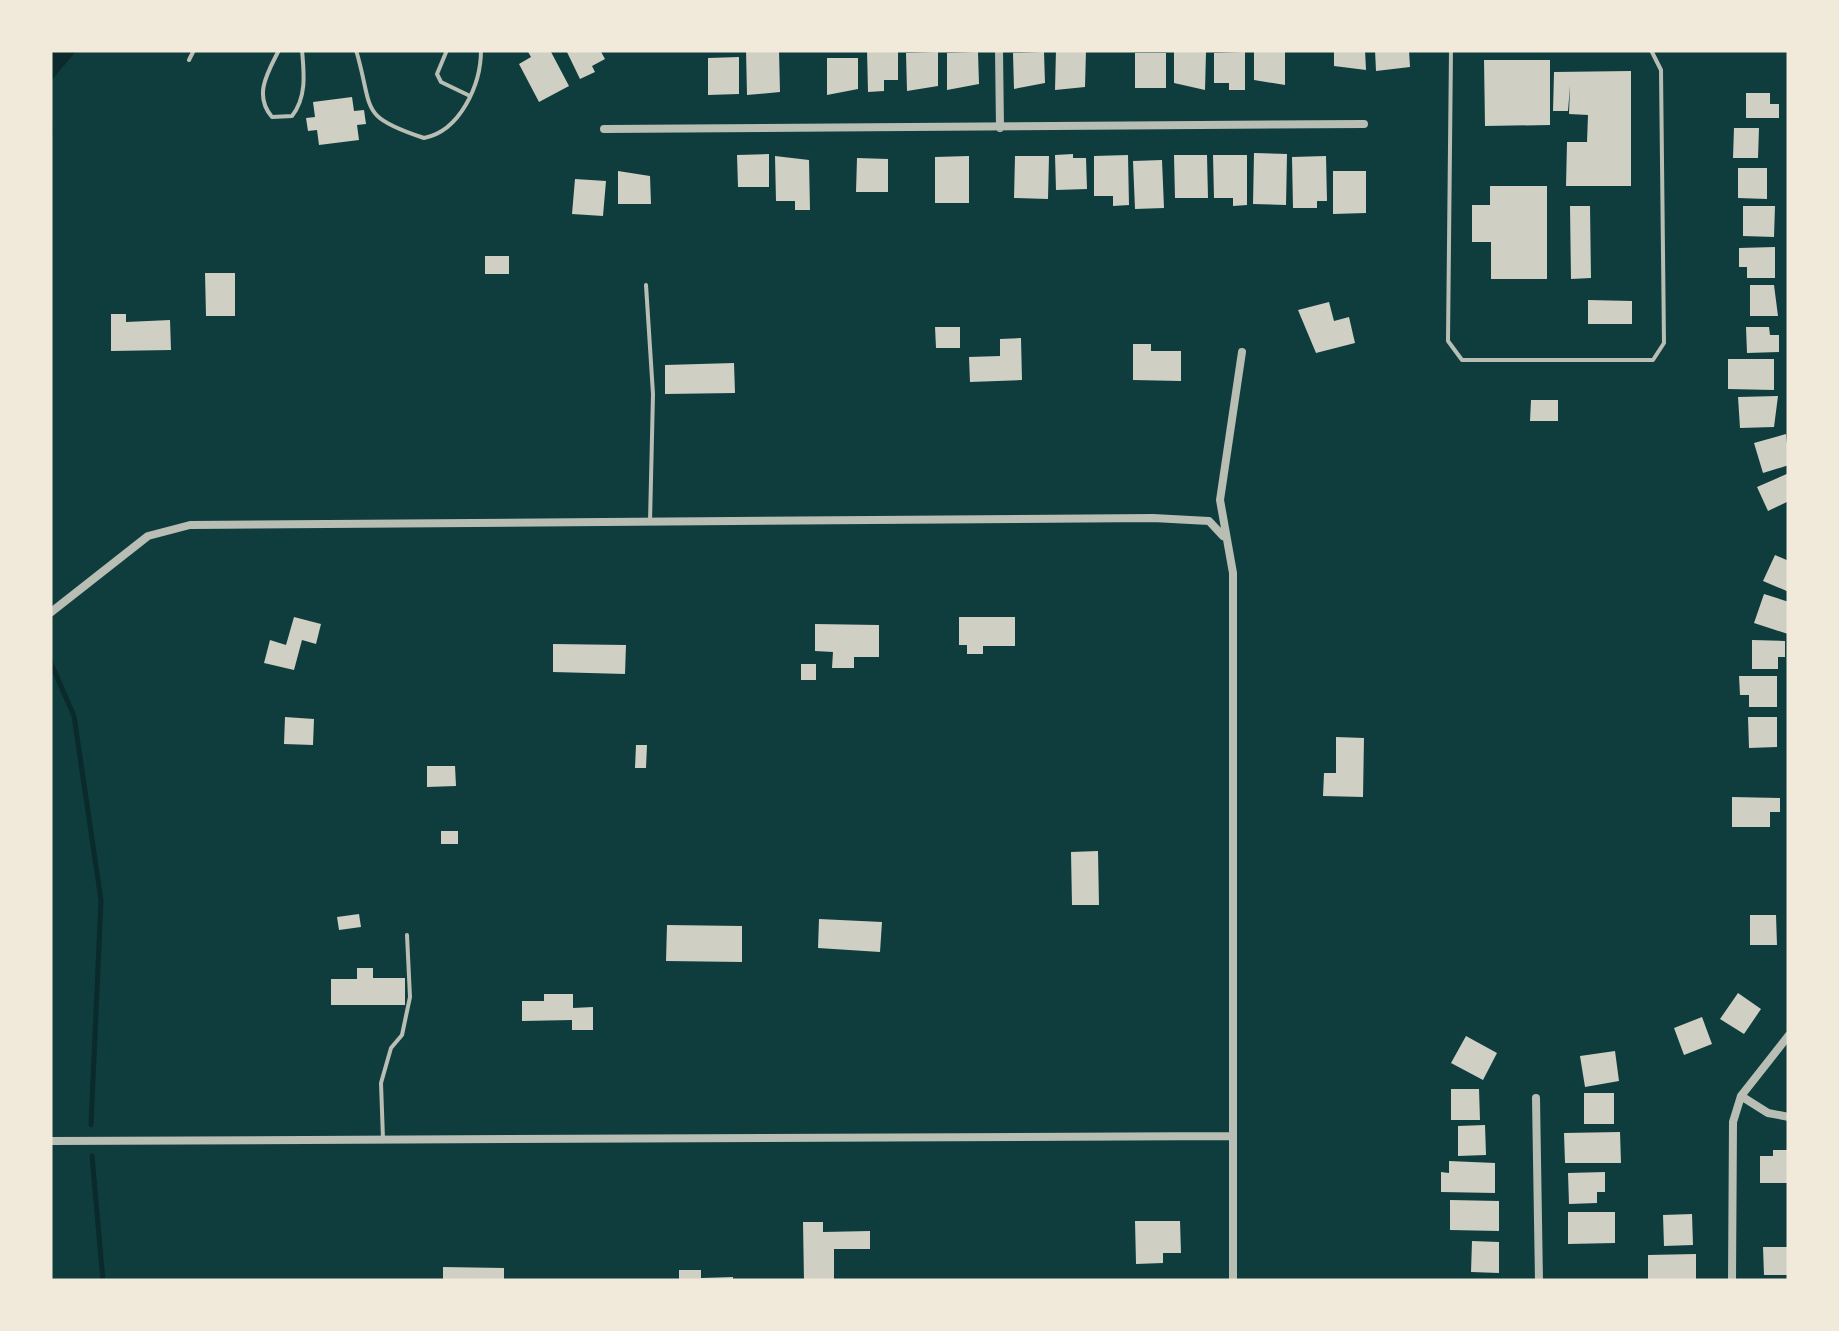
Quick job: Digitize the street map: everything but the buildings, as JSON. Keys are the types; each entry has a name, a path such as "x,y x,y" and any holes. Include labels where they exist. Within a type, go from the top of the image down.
{"street":[{"path":"999,50 1000,128"},
{"path":"604,129 1364,124"},
{"path":"1233,1281 1233,573 1220,500 1242,352"},
{"path":"50,613 148,536 190,524 1153,518 1209,522 1224,536"},
{"path":"1732,1281 1733,1122 1741,1096 1789,1036"},
{"path":"1741,1096 1768,1113 1789,1117"},
{"path":"1536,1098 1539,1281"},
{"path":"50,1141 1232,1136"}],"lane":[{"path":"189,60 194,50"},
{"path":"279,50 262,94 266,110 272,117 282,118 292,116 300,107 304,81 302,50"},
{"path":"356,50 369,107 378,122 424,138 451,127 479,78 481,50"},
{"path":"448,50 437,74 441,82 469,96"},
{"path":"1451,50 1448,340 1462,360 1653,360 1664,343 1661,70 1651,50"},
{"path":"646,285 652,394 650,522"},
{"path":"384,1139 381,1083 391,1048 402,1035 410,997 407,935"}],"water":[{"path":"50,50 77,50 50,82"}],"waterway":[{"path":"50,127 50,134"},
{"path":"50,661 74,716 101,900 91,1125"},
{"path":"92,1156 103,1281"}]}
